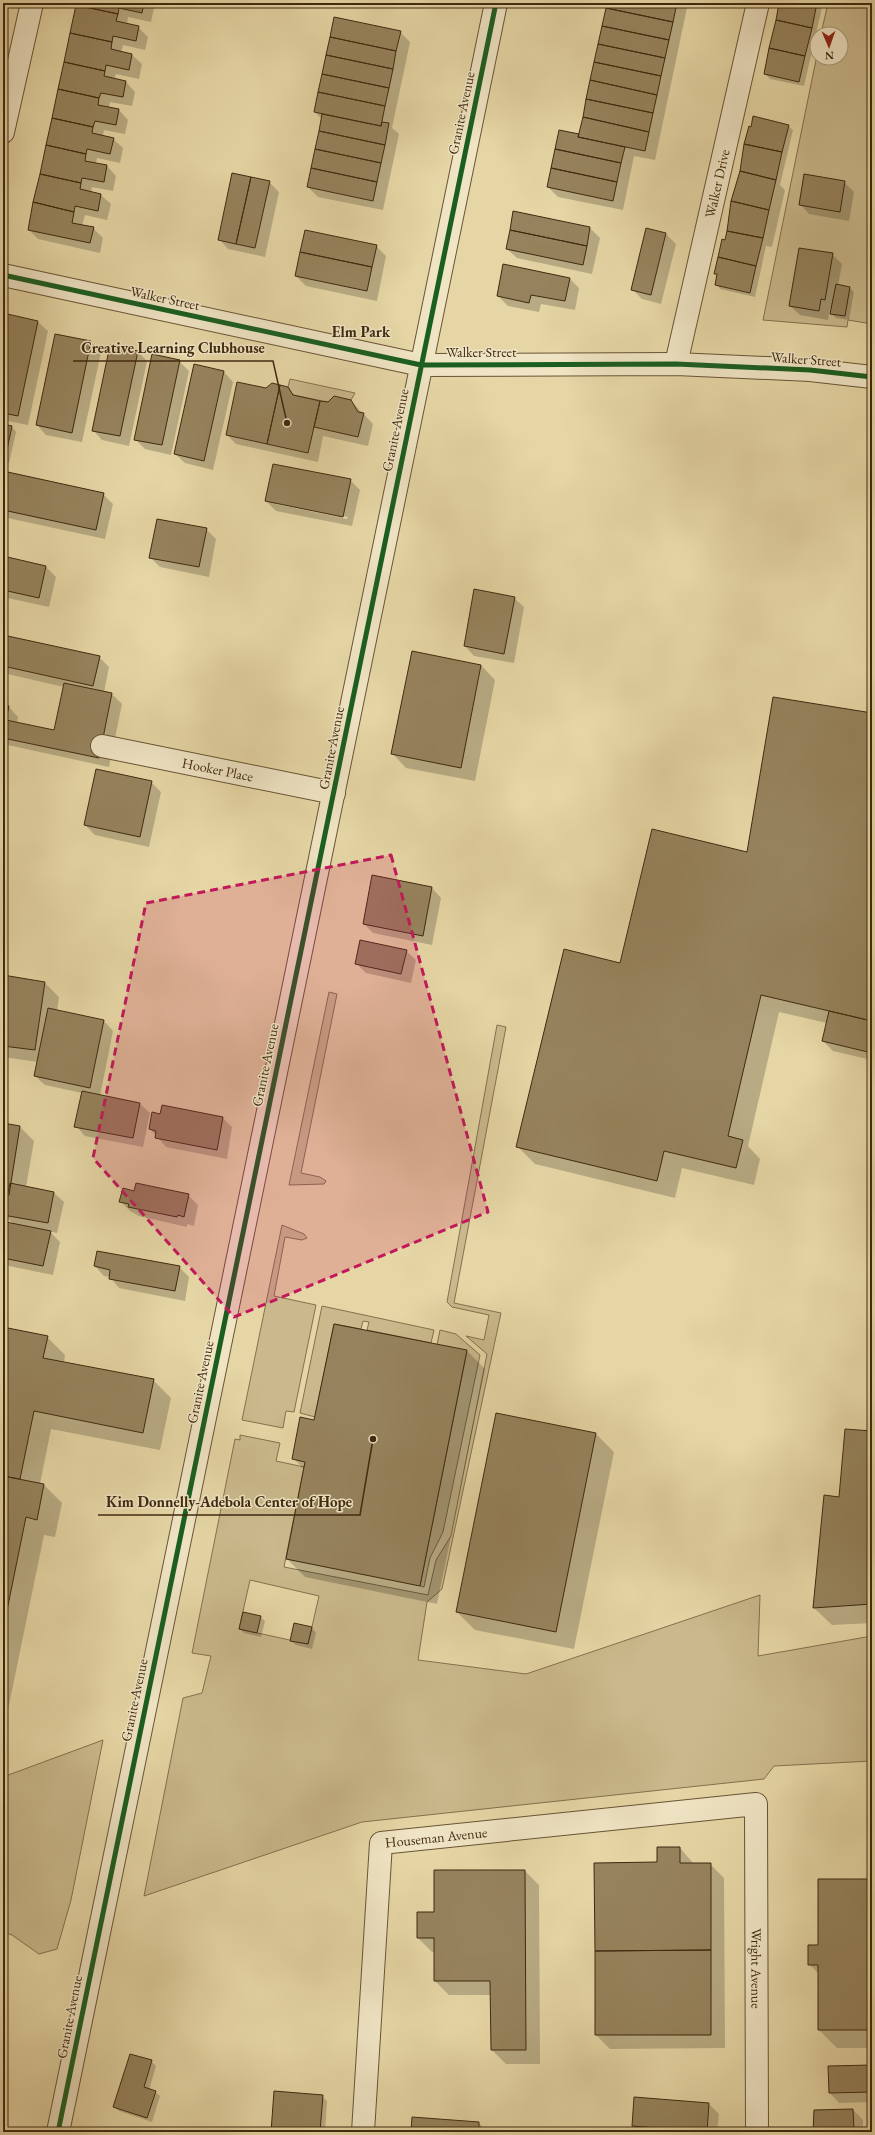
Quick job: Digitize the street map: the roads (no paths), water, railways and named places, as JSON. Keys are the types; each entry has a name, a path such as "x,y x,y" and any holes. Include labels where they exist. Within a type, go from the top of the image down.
{"street":[{"path":"3,132 32,3"},
{"name":"Granite Avenue","path":"58,2132 496,3"},
{"name":"Walker Drive","path":"676,364 758,3"},
{"name":"Walker Street","path":"3,275 421,365 676,364 810,370 872,377"},
{"name":"Hooker Place","path":"102,746 334,793"},
{"name":"Houseman Avenue","path":"363,2132 381,1843 756,1804"},
{"name":"Wright Avenue","path":"756,1804 757,2132"}],"place":[{"name":"Creative Learning Clubhouse","path":"287,423"},
{"name":"Kim Donnelly-Adebola Center of Hope","path":"373,1439"}],"district":[{"name":"Elm Park","path":"361,332"}]}
